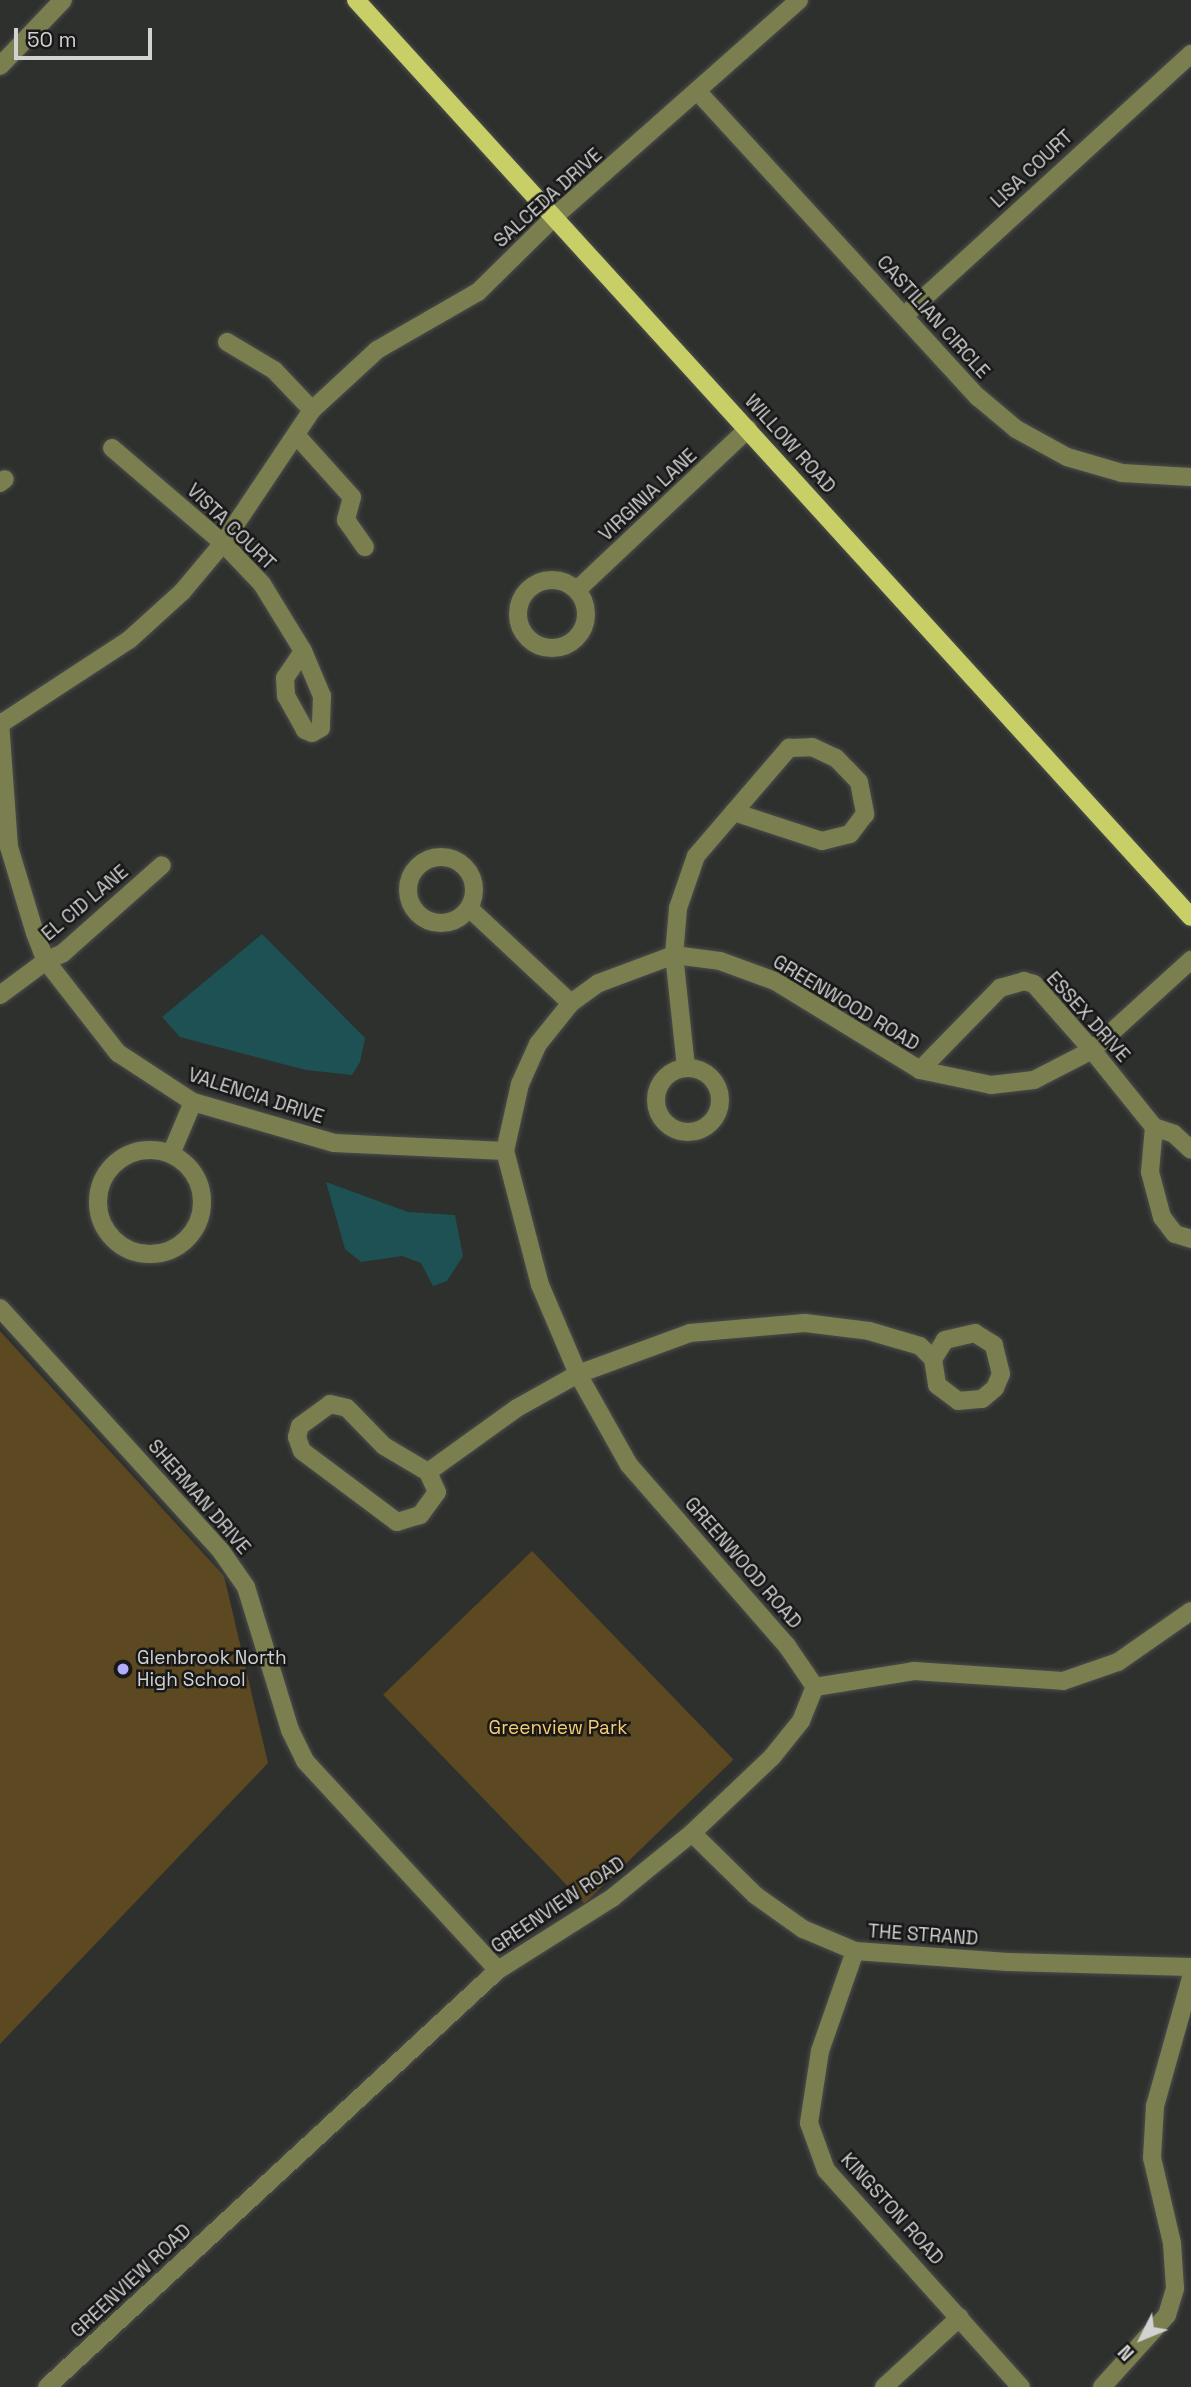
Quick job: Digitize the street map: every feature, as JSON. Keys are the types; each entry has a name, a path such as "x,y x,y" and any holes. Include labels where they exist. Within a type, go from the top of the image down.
{"main road":[{"name":"WILLOW ROAD","path":"356,0 1191,917"}],"street":[{"name":"SALCEDA DRIVE","path":"1,723 129,640 182,592 223,543 312,410 377,350 478,292 554,217 699,93 799,0"},
{"path":"0,66 62,1"},
{"name":"LISA COURT","path":"904,316 1191,54"},
{"name":"CASTILIAN CIRCLE","path":"699,93 978,397 1016,429 1056,452 1122,473 1191,477"},
{"path":"227,342 274,370 312,410"},
{"name":"VIRGINIA LANE","path":"577,590 748,429"},
{"path":"297,436 352,497 346,520 365,547"},
{"name":"VISTA COURT","path":"112,448 223,543 262,583 303,651"},
{"name":"VALENCIA DRIVE","path":"1,723 9,847 46,961 118,1053 193,1102 334,1143 505,1152"},
{"path":"686,1067 674,955 678,908 696,856 789,748 812,747 836,758 859,782 865,814 850,834 822,841 734,813"},
{"name":"EL CID LANE","path":"0,995 46,961 63,953 162,865"},
{"path":"469,908 571,1003"},
{"name":"GREENWOOD ROAD","path":"815,1687 787,1646 629,1465 578,1374 540,1285 505,1152 520,1084 538,1044 571,1003 599,983 674,955 720,961 775,981 919,1070 991,1086 1034,1080 1092,1050 1191,960"},
{"name":"ESSEX DRIVE","path":"919,1070 1000,988 1024,981 1034,984 1092,1050 1154,1128 1174,1134 1191,1150"},
{"path":"171,1154 193,1102"},
{"path":"1154,1128 1150,1172 1162,1217 1175,1234 1191,1239"},
{"path":"139,1150 171,1154 197,1179 200,1214 187,1237 164,1252 129,1250 115,1241 102,1220 98,1196 102,1181 124,1156 139,1150"},
{"name":"SHERMAN DRIVE","path":"0,1308 221,1550 246,1587 290,1730 304,1761 498,1970"},
{"path":"428,1472 517,1408 578,1374 690,1333 805,1323 881,1335 920,1346 933,1359"},
{"path":"330,1404 347,1408 384,1446 428,1472 437,1492 430,1504 407,1522 397,1522 338,1474 310,1461 297,1437 300,1426 330,1404"},
{"path":"815,1687 914,1671 1063,1681 1118,1662 1190,1614"},
{"name":"GREENVIEW ROAD","path":"47,2387 498,1970 612,1898 692,1833 772,1757 802,1721 815,1687"},
{"name":"THE STRAND","path":"692,1833 765,1902 803,1929 855,1951 1008,1962 1191,1967"},
{"name":"KINGSTON ROAD","path":"855,1951 820,2051 809,2123 825,2170 1021,2387"},
{"path":"1102,2387 1167,2315 1175,2288 1172,2243 1152,2158 1155,2106 1191,1978"},
{"path":"884,2387 960,2317"}],"green space":[{"name":"Glenbrook North High School","path":"0,1331 224,1576 268,1763 0,2044"},
{"name":"Greenview Park","path":"532,1551 733,1760 585,1903 383,1695"}],"water":[{"path":"262,934 365,1038 360,1062 352,1075 306,1070 180,1037 162,1017"},
{"path":"326,1182 408,1212 455,1215 463,1256 447,1281 433,1286 421,1263 402,1256 361,1262 345,1249"}],"place":[{"name":"Glenbrook North High School","path":"123,1669"}]}
